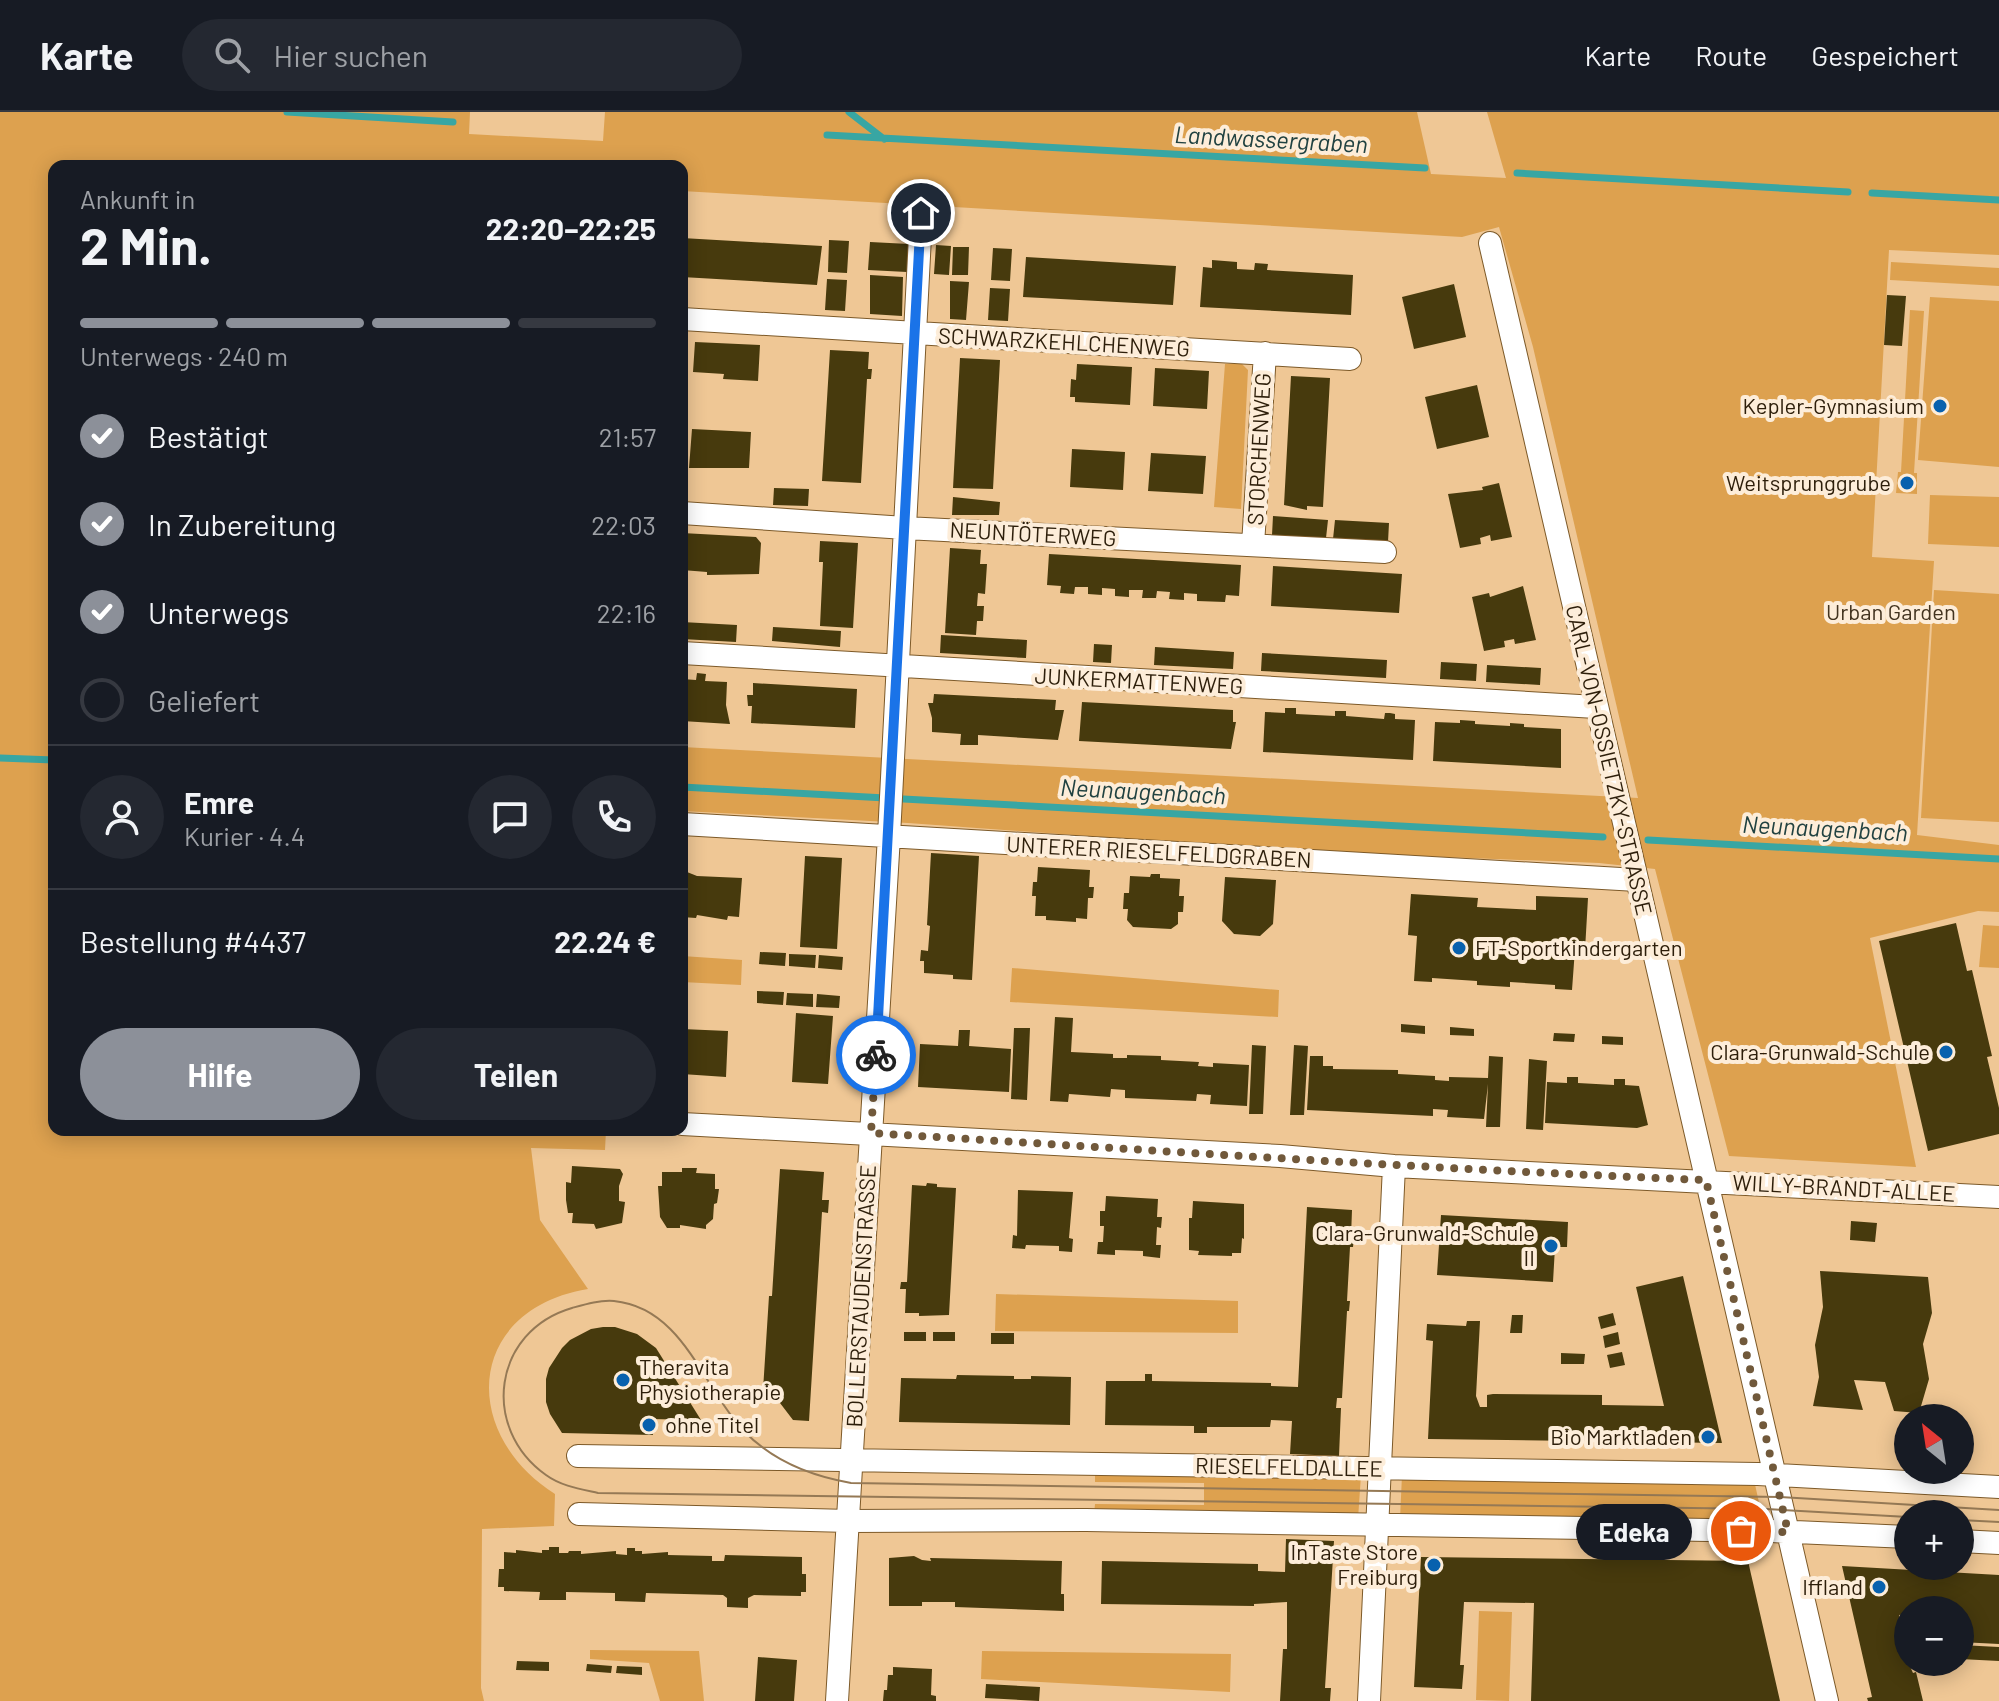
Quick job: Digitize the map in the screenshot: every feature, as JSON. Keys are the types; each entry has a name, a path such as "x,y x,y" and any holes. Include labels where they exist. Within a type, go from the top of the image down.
{"street":[{"name":"BOLLERSTAUDENSTRASSE","path":"837,1701 889,836 922,198"},
{"name":"CARL-VON-OSSIETZKY-STRASSE","path":"1490,243 1827,1701"},
{"name":"SCHWARZKEHLCHENWEG","path":"688,319 1350,359"},
{"name":"STORCHENWEG","path":"1253,545 1265,353"},
{"name":"NEUNTÖTERWEG","path":"688,513 905,528 1385,552"},
{"name":"JUNKERMATTENWEG","path":"688,653 1596,707"},
{"name":"UNTERER RIESELFELDGRABEN","path":"688,824 1637,880"},
{"name":"WILLY-BRANDT-ALLEE","path":"688,1124 1280,1156 1394,1166 1999,1197"},
{"path":"1369,1701 1394,1166"},
{"name":"RIESELFELDALLEE","path":"578,1456 851,1459 1381,1480 1775,1474 1999,1487"},
{"path":"579,1514 849,1521 1086,1520 1379,1526 1786,1521 1894,1535"},
{"path":"1974,1542 1999,1543"}],"green space":[{"name":"Urban Garden","path":"0,112 470,112 469,134 603,141 605,112 1417,112 1431,174 1506,178 1487,112 1999,112 1999,255 1889,250 1872,557 1934,561 1917,835 1999,845 1999,912 1978,911 1870,938 1916,1167 1729,1156 1655,869 1599,863 1294,851 908,823 688,811 688,747 1638,798 1533,347 1499,227 1462,237 688,191 688,160 48,160 48,1136 606,1136 605,1150 531,1148 540,1220 588,1289 548,1301 518,1321 499,1346 490,1376 491,1407 502,1439 524,1468 555,1494 554,1526 482,1529 481,1688 484,1701 0,1701"},
{"path":"1891,262 1999,268 1999,286 1890,280"},
{"path":"1930,297 1999,301 1999,467 1918,460"},
{"path":"1910,310 1924,311 1914,473 1917,473 1917,494 1896,493 1898,472 1901,472"},
{"path":"1225,364 1242,364 1248,370 1241,509 1214,507"},
{"path":"1930,495 1999,497 1999,547 1928,544"},
{"path":"1934,590 1999,594 1999,822 1921,818"},
{"path":"1983,925 1999,926 1999,968 1979,967"},
{"path":"688,956 742,960 741,985 688,982"},
{"path":"1012,968 1279,990 1278,1017 1010,1002"},
{"path":"996,1294 1238,1301 1238,1333 995,1331"},
{"path":"1095,1471 1361,1475 1358,1519 1094,1515 1095,1504 1204,1505 1204,1483 1095,1482"},
{"path":"1402,1475 1754,1480 1764,1525 1400,1519"},
{"path":"1479,1611 1512,1612 1509,1701 1476,1700"},
{"path":"590,1650 699,1651 704,1701 660,1701 649,1663 590,1659"},
{"path":"982,1651 1231,1654 1230,1692 981,1679"}],"building":[{"path":"688,238 822,246 817,285 688,277"},
{"path":"829,240 849,241 847,273 828,272"},
{"path":"870,242 909,244 907,272 868,270"},
{"path":"936,245 951,246 949,275 934,274"},
{"path":"953,247 969,247 968,275 952,275"},
{"path":"993,248 1012,249 1010,281 991,280"},
{"path":"1026,257 1176,266 1173,305 1023,297"},
{"path":"1212,260 1237,262 1237,269 1254,270 1255,263 1268,264 1267,270 1353,275 1351,315 1200,307 1203,267 1212,268"},
{"path":"870,275 903,277 902,316 870,314"},
{"path":"827,279 847,280 845,311 825,310"},
{"path":"950,281 969,282 966,320 950,319"},
{"path":"1454,284 1466,337 1414,349 1402,297"},
{"path":"990,288 1010,289 1008,321 988,320"},
{"path":"1887,295 1906,296 1902,346 1884,345"},
{"path":"695,342 760,345 758,381 723,379 724,374 693,372"},
{"path":"830,350 869,352 868,369 872,369 871,379 867,379 861,483 822,481"},
{"path":"960,358 1000,360 993,489 953,488"},
{"path":"1077,364 1132,367 1130,405 1075,402 1075,397 1070,397 1071,379 1076,380"},
{"path":"1155,368 1209,371 1207,409 1153,406"},
{"path":"1291,376 1330,378 1323,507 1307,506 1307,510 1284,505"},
{"path":"1477,385 1489,437 1437,449 1425,397"},
{"path":"692,429 751,432 749,468 689,468"},
{"path":"1072,449 1125,452 1123,490 1070,487"},
{"path":"1151,453 1206,456 1203,494 1148,491"},
{"path":"1499,483 1512,537 1491,541 1490,535 1480,538 1481,544 1460,548 1448,494 1483,490 1482,487"},
{"path":"774,488 809,489 808,506 773,505"},
{"path":"953,497 1000,502 999,515 952,515"},
{"path":"1273,516 1328,520 1326,538 1272,535"},
{"path":"1335,520 1389,523 1388,542 1333,539"},
{"path":"688,533 756,537 761,543 759,574 707,575 707,572 688,570"},
{"path":"820,541 858,543 853,628 820,626 823,562 819,562"},
{"path":"950,548 981,550 980,564 987,564 985,594 978,593 977,606 984,606 983,621 977,621 976,635 945,633"},
{"path":"1049,554 1241,565 1239,596 1226,595 1225,602 1197,601 1197,594 1184,593 1184,600 1169,599 1170,592 1157,591 1156,598 1142,598 1143,590 1129,590 1129,597 1115,596 1115,589 1102,588 1102,595 1088,594 1088,587 1075,587 1074,594 1060,593 1061,586 1047,585"},
{"path":"1273,566 1402,574 1399,613 1271,606"},
{"path":"1523,586 1536,640 1515,644 1514,639 1504,641 1505,647 1484,651 1472,597 1489,593 1490,597"},
{"path":"688,622 737,625 736,642 688,639"},
{"path":"773,627 841,631 840,647 772,641"},
{"path":"941,635 1027,640 1026,658 940,653"},
{"path":"1094,644 1112,645 1111,663 1093,662"},
{"path":"1155,647 1234,652 1233,669 1154,665"},
{"path":"1262,653 1387,660 1386,678 1261,671"},
{"path":"1441,662 1477,664 1476,681 1440,679"},
{"path":"1487,665 1541,668 1540,685 1486,682"},
{"path":"697,673 706,674 705,681 727,682 726,705 730,724 688,721 688,679 696,680"},
{"path":"753,683 857,689 855,728 751,723 752,706 748,706 747,695 753,695"},
{"path":"934,694 1056,700 1055,710 1064,710 1058,740 978,735 978,745 960,745 961,734 932,732 928,703 933,703"},
{"path":"1082,702 1233,710 1233,722 1236,722 1231,749 1079,741"},
{"path":"1285,708 1296,708 1296,714 1335,716 1335,711 1346,711 1346,716 1384,719 1385,713 1390,713 1395,714 1395,719 1415,720 1413,760 1263,752 1265,712 1285,713"},
{"path":"1460,720 1475,721 1475,724 1510,726 1510,723 1561,729 1561,768 1433,761 1435,722 1460,723"},
{"path":"931,853 979,856 972,980 924,973 924,961 920,961 921,950 928,951"},
{"path":"805,856 842,858 837,949 800,947"},
{"path":"1038,867 1090,870 1089,887 1094,887 1093,898 1088,898 1087,919 1076,918 1076,922 1035,916 1036,896 1032,896"},
{"path":"688,872 697,876 742,878 739,917 728,916 727,920 697,915 696,918 688,917"},
{"path":"1151,874 1160,874 1160,878 1180,879 1179,896 1184,896 1183,912 1178,912 1178,924 1171,929 1133,927 1127,920 1128,909 1123,909 1124,893 1129,893 1130,876 1150,877"},
{"path":"1225,877 1276,880 1273,924 1260,936 1234,934 1222,921"},
{"path":"1411,894 1478,898 1477,907 1536,910 1536,896 1588,898 1585,950 1575,949 1572,990 1555,989 1555,985 1510,982 1510,987 1432,978 1432,982 1414,981 1417,936 1408,935"},
{"name":"Clara-Grunwald-Schule","path":"1956,923 1967,971 1972,970 1992,1056 1987,1057 1999,1108 1999,1134 1928,1151 1879,941"},
{"path":"760,952 786,953 785,966 759,964"},
{"path":"789,954 816,955 815,968 789,966"},
{"path":"819,955 843,957 842,970 818,968"},
{"path":"757,991 784,992 783,1005 757,1003"},
{"path":"787,993 813,994 813,1007 786,1005"},
{"path":"817,994 840,996 839,1008 816,1007"},
{"path":"796,1013 833,1016 828,1084 792,1082"},
{"path":"1055,1017 1073,1018 1071,1052 1113,1054 1113,1058 1127,1058 1127,1055 1161,1056 1161,1060 1199,1062 1198,1066 1213,1067 1213,1063 1249,1065 1247,1106 1210,1104 1211,1095 1197,1094 1196,1101 1125,1098 1125,1090 1111,1089 1110,1097 1069,1094 1068,1102 1050,1101"},
{"path":"1401,1024 1425,1026 1425,1034 1401,1032"},
{"path":"1450,1027 1474,1029 1474,1036 1450,1035"},
{"path":"1014,1028 1030,1028 1027,1100 1011,1099"},
{"path":"688,1029 728,1031 726,1077 688,1074"},
{"path":"959,1030 970,1030 969,1046 1011,1049 1009,1092 918,1087 920,1044 958,1046"},
{"path":"1554,1033 1575,1034 1574,1042 1553,1041"},
{"path":"1602,1036 1623,1037 1623,1045 1602,1044"},
{"path":"1252,1045 1266,1046 1263,1114 1249,1114"},
{"path":"1294,1045 1308,1046 1304,1115 1290,1115"},
{"path":"1310,1056 1323,1056 1323,1066 1333,1066 1333,1069 1398,1070 1398,1074 1435,1076 1435,1080 1449,1081 1449,1077 1488,1078 1489,1056 1503,1057 1500,1127 1486,1127 1488,1084 1484,1119 1447,1117 1448,1110 1433,1109 1433,1116 1307,1110"},
{"path":"1529,1059 1547,1061 1543,1130 1526,1129"},
{"path":"1567,1077 1578,1077 1578,1083 1614,1085 1614,1079 1625,1079 1625,1085 1639,1086 1648,1125 1637,1128 1545,1123 1547,1082 1567,1083"},
{"path":"572,1166 620,1169 623,1174 619,1201 625,1202 622,1223 596,1229 594,1224 572,1223 573,1213 568,1213 566,1200 566,1182 571,1183"},
{"path":"682,1168 697,1168 696,1173 715,1174 715,1189 719,1189 717,1203 714,1204 713,1219 706,1229 680,1225 680,1228 667,1228 660,1217 658,1186 662,1186 662,1172 682,1172"},
{"path":"780,1169 824,1172 822,1200 829,1200 828,1213 822,1212 809,1421 793,1420 780,1403 766,1399 763,1390"},
{"path":"927,1183 956,1188 949,1315 905,1313 906,1289 900,1289 901,1282 907,1282 912,1185 926,1186"},
{"path":"1018,1190 1073,1192 1069,1238 1073,1239 1072,1252 1059,1251 1059,1246 1026,1245 1025,1249 1012,1248 1013,1235 1017,1236"},
{"path":"1106,1196 1158,1199 1157,1217 1162,1217 1161,1228 1157,1227 1156,1245 1161,1245 1160,1258 1143,1256 1143,1251 1115,1250 1115,1255 1097,1254 1098,1242 1103,1242 1104,1226 1100,1226 1100,1211 1105,1211"},
{"path":"1193,1201 1244,1204 1241,1253 1232,1253 1232,1256 1198,1255 1199,1251 1189,1250 1189,1218 1192,1218"},
{"path":"1307,1207 1352,1210 1351,1237 1354,1237 1353,1247 1350,1247 1347,1301 1350,1301 1342,1398 1337,1398 1336,1408 1341,1408 1339,1456 1290,1454 1292,1421 1271,1420 1270,1427 1207,1427 1207,1433 1194,1433 1194,1426 1105,1425 1106,1381 1145,1381 1145,1374 1152,1374 1152,1381 1271,1383 1271,1386 1298,1387"},
{"path":"1441,1215 1568,1222 1567,1247 1555,1247 1553,1282 1437,1275"},
{"path":"1851,1221 1877,1223 1875,1242 1850,1240"},
{"path":"1820,1271 1928,1277 1932,1313 1923,1344 1929,1379 1922,1404 1894,1404 1894,1411 1885,1382 1854,1380 1863,1410 1813,1406 1819,1377 1815,1345 1823,1307"},
{"path":"1683,1276 1722,1443 1428,1439 1433,1341 1426,1340 1427,1324 1466,1326 1467,1321 1480,1321 1476,1396 1480,1407 1487,1407 1487,1395 1493,1394 1602,1395 1602,1405 1664,1406 1636,1287"},
{"path":"1613,1313 1616,1325 1601,1329 1598,1317"},
{"path":"1512,1315 1523,1315 1522,1333 1510,1333"},
{"path":"615,1327 637,1334 656,1348 701,1420 649,1419 653,1435 562,1433 546,1402 549,1368 570,1340 591,1329"},
{"path":"904,1332 926,1332 926,1341 904,1341"},
{"path":"933,1332 955,1332 955,1341 933,1341"},
{"path":"1618,1332 1620,1344 1605,1348 1603,1336"},
{"path":"991,1333 1014,1333 1014,1344 991,1344"},
{"path":"1622,1352 1625,1365 1610,1368 1607,1355"},
{"path":"1561,1353 1585,1354 1584,1364 1561,1364"},
{"path":"957,1375 1014,1376 1014,1379 1031,1379 1031,1376 1071,1377 1070,1425 899,1422 901,1378 956,1379"},
{"path":"1286,1539 1334,1541 1325,1688 1331,1688 1330,1701 1280,1701 1283,1649 1287,1649 1287,1602 1254,1606 1101,1604 1102,1561 1258,1564 1258,1571 1285,1572"},
{"path":"549,1547 559,1547 559,1553 616,1551 616,1554 627,1555 627,1548 635,1548 642,1554 668,1552 668,1555 712,1556 712,1561 724,1561 725,1555 802,1557 806,1592 801,1592 801,1596 754,1595 748,1598 748,1608 727,1607 727,1598 723,1595 646,1593 645,1602 615,1601 615,1593 566,1592 566,1600 539,1600 540,1592 504,1591 504,1587 498,1587 499,1569 504,1569 504,1552 542,1553"},
{"path":"914,1556 931,1561 930,1558 1062,1561 1064,1611 955,1607 955,1602 889,1606 889,1558"},
{"path":"1421,1557 1748,1561 1780,1701 1531,1701 1534,1603 1464,1602 1460,1665 1464,1665 1462,1689 1414,1687"},
{"path":"1842,1566 1894,1569 1894,1580 1974,1580 1974,1574 1999,1575 1999,1644 1974,1643 1974,1596 1894,1596 1894,1676 1917,1676 1923,1701 1868,1701 1867,1698 1872,1697"},
{"path":"1974,1646 1999,1647 1999,1661 1974,1660"},
{"path":"758,1657 797,1660 794,1701 755,1701"},
{"path":"517,1661 549,1662 549,1671 516,1670"},
{"path":"587,1664 612,1666 611,1673 586,1671"},
{"path":"617,1666 642,1667 642,1675 616,1673"},
{"path":"893,1667 932,1669 931,1695 936,1696 936,1701 883,1701 888,1675 893,1675"},
{"path":"986,1684 1040,1687 1039,1701 985,1698"}],"waterway":[{"name":"Landwassergraben","path":"287,112 453,122"},
{"path":"849,112 884,139"},
{"name":"Landwassergraben","path":"827,135 1425,168"},
{"name":"Landwassergraben","path":"1517,173 1848,192"},
{"name":"Landwassergraben","path":"1872,193 1999,200"},
{"name":"Neunaugenbach","path":"0,758 48,760"},
{"name":"Neunaugenbach","path":"688,787 1603,837"},
{"name":"Neunaugenbach","path":"1648,840 1999,859"}],"tram line":[{"path":"1894,1504 1780,1497 851,1483 792,1466 754,1441 729,1412 674,1333 658,1318 638,1307 614,1301 582,1305 545,1320 525,1337 512,1359 505,1382 504,1408 511,1432 525,1455 552,1479 598,1493 1766,1509 1894,1516"},
{"path":"1974,1509 1999,1510"},
{"path":"1974,1521 1999,1522"}],"way so far":[{"path":"876,1055 871,1133 1280,1156 1394,1166 1706,1180 1788,1532 1741,1531"}],"place":[{"name":"Kepler-Gymnasium","path":"1940,406"},
{"name":"Weitsprunggrube","path":"1907,483"},
{"name":"FT-Sportkindergarten","path":"1459,948"},
{"name":"Clara-Grunwald-Schule","path":"1946,1052"},
{"name":"Clara-Grunwald-Schule II","path":"1551,1246"},
{"name":"Theravita Physiotherapie","path":"623,1380"},
{"name":"ohne Titel","path":"649,1425"},
{"name":"Bio Marktladen","path":"1708,1437"},
{"name":"Edeka","path":"1741,1531"},
{"name":"InTaste Store Freiburg","path":"1434,1565"},
{"name":"Iffland","path":"1879,1587"}],"route":[{"path":"876,1055 921,213"}]}
